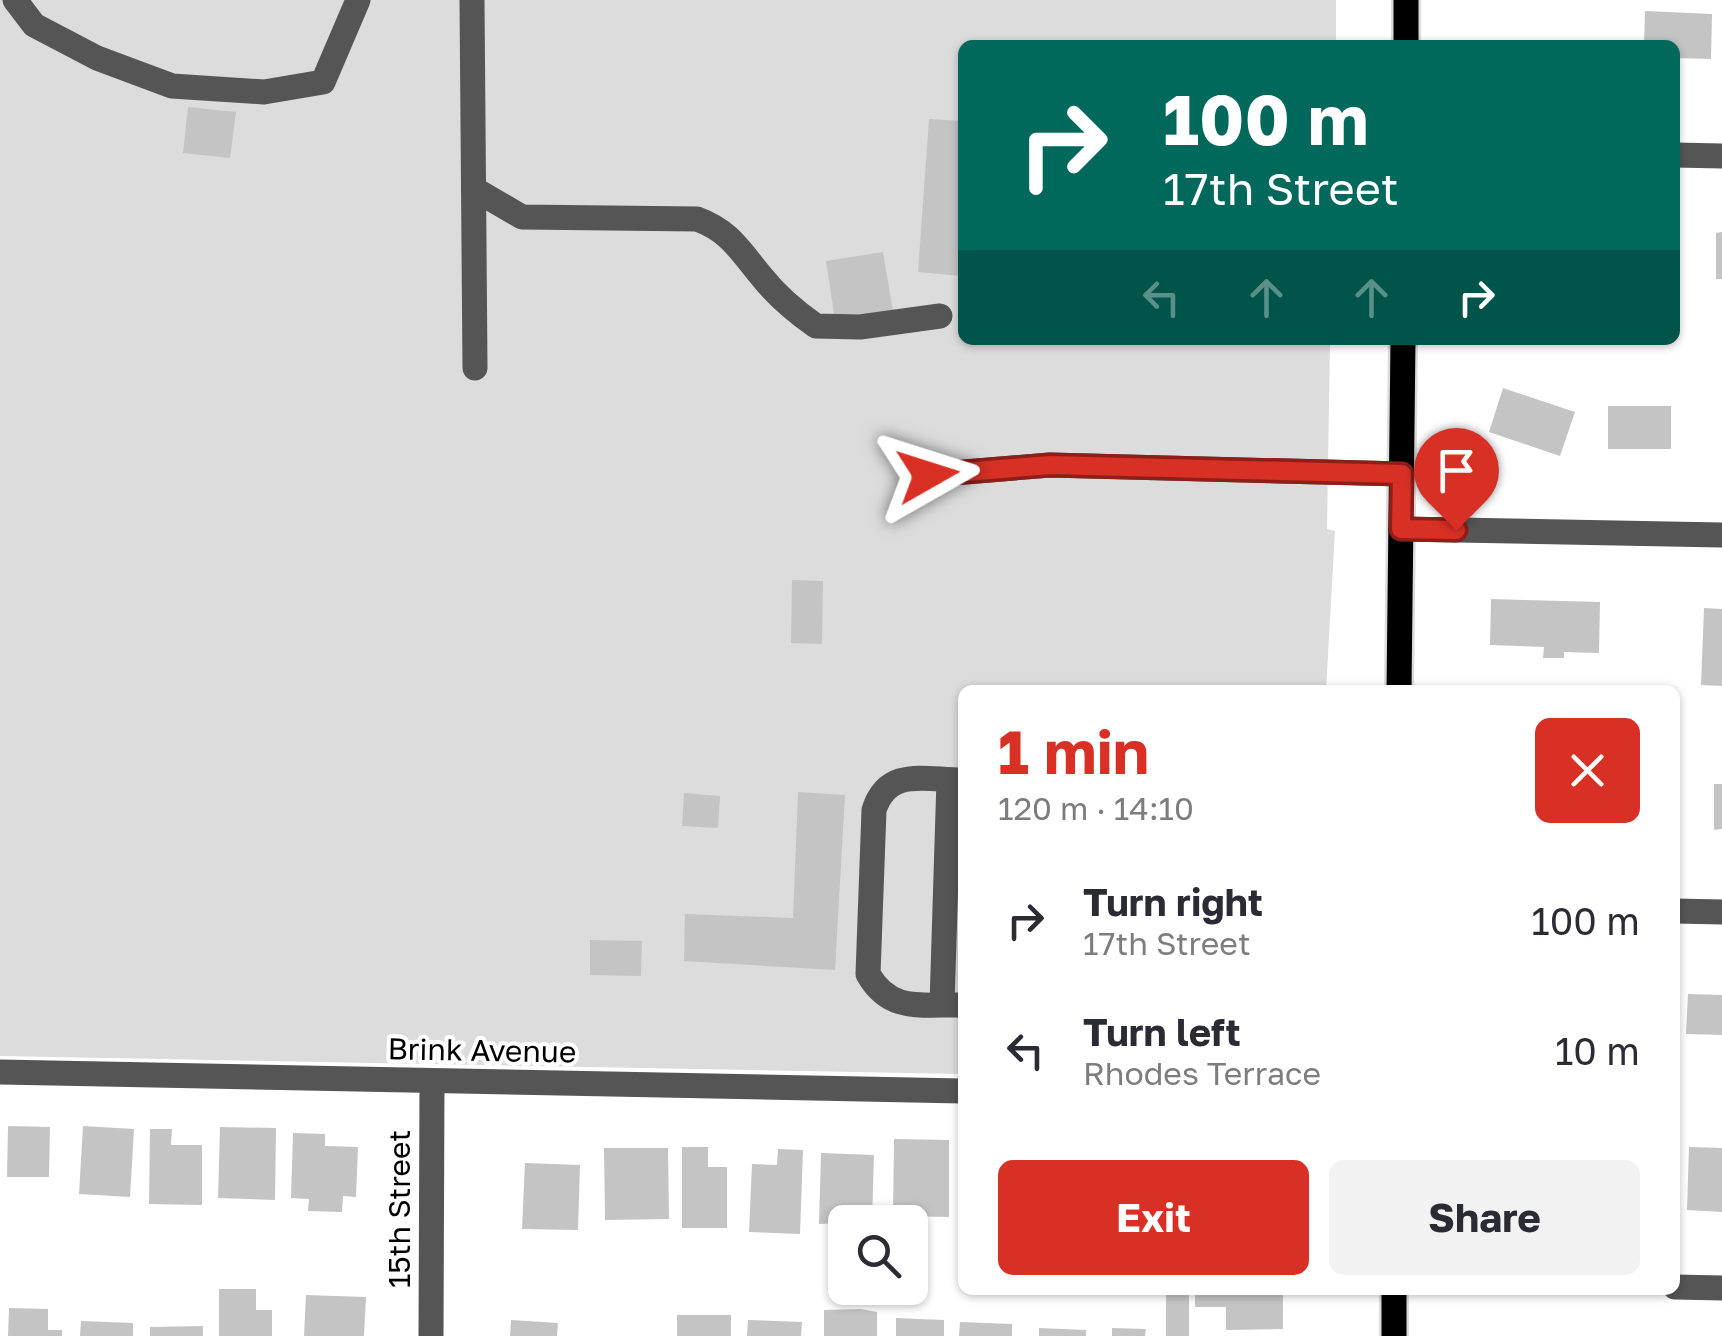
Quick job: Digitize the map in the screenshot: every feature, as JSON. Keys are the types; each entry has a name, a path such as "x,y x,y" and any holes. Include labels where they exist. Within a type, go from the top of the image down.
{"main road":[{"path":"1406,0 1406,40"},
{"path":"1399,685 1403,345"},
{"path":"1394,1295 1394,1336"}],"street":[{"path":"15,0 34,24 97,58 172,86 264,92 324,82 358,0"},
{"path":"472,0 475,368"},
{"path":"1680,155 1722,156"},
{"path":"474,189 522,217 697,219 718,227 734,238 762,278 816,326 860,327 940,316"},
{"path":"928,475 1050,465 1402,474"},
{"path":"1401,529 1722,535"},
{"path":"896,779 956,780 952,1004 902,1004 879,994 868,974 874,810 880,790 896,779"},
{"path":"1680,911 1722,912"},
{"name":"Brink Avenue","path":"0,1072 958,1091"},
{"name":"15th Street","path":"431,1336 432,1082"},
{"path":"1680,1287 1722,1288"}],"shaded area":[{"path":"0,0 1336,0 1336,40 958,40 958,345 1330,345 1327,529 1335,531 1326,685 958,685 958,1074 0,1056"}],"building":[{"path":"1645,11 1712,14 1711,59 1680,58 1680,40 1644,40"},
{"path":"188,107 236,112 230,158 183,153"},
{"path":"929,119 958,121 958,276 918,272"},
{"path":"1722,232 1722,279 1716,279 1716,233"},
{"path":"883,252 893,311 835,320 826,261"},
{"path":"1503,388 1575,412 1560,456 1489,432"},
{"path":"1608,406 1671,406 1671,449 1608,449"},
{"path":"792,580 823,581 822,644 791,643"},
{"path":"1491,599 1600,602 1599,653 1564,652 1564,658 1543,658 1544,647 1490,645"},
{"path":"1704,608 1722,609 1722,686 1701,685"},
{"path":"1714,784 1722,784 1722,829 1714,830"},
{"path":"798,792 845,795 835,970 684,961 685,914 793,918"},
{"path":"684,793 720,796 718,828 682,826"},
{"path":"590,940 642,941 641,976 590,975"},
{"path":"1688,994 1722,995 1722,1035 1686,1034"},
{"path":"8,1126 50,1127 49,1177 7,1177"},
{"path":"83,1126 134,1129 130,1197 79,1194"},
{"path":"220,1127 276,1128 275,1200 218,1198"},
{"path":"150,1129 172,1129 171,1145 202,1145 202,1205 149,1204"},
{"path":"293,1133 325,1134 325,1146 358,1147 356,1197 343,1196 342,1212 308,1211 309,1199 291,1198"},
{"path":"894,1139 949,1140 949,1217 928,1217 928,1205 893,1205"},
{"path":"682,1147 708,1147 708,1167 727,1167 727,1228 682,1228"},
{"path":"1689,1147 1722,1148 1722,1212 1687,1210"},
{"path":"604,1148 668,1148 669,1219 605,1220"},
{"path":"778,1149 803,1150 800,1234 749,1232 752,1164 777,1165"},
{"path":"821,1153 874,1155 873,1205 828,1205 828,1224 819,1224"},
{"path":"525,1163 580,1165 578,1230 522,1229"},
{"path":"219,1289 256,1289 256,1310 272,1310 272,1336 219,1336"},
{"path":"306,1295 366,1297 364,1336 304,1336"},
{"path":"1166,1295 1189,1295 1189,1336 1166,1336"},
{"path":"1195,1295 1283,1295 1283,1329 1226,1330 1226,1307 1195,1307"},
{"path":"9,1308 48,1309 48,1330 62,1330 62,1336 8,1336"},
{"path":"824,1310 877,1312 877,1336 824,1336"},
{"path":"677,1315 731,1315 731,1336 677,1336"},
{"path":"896,1318 944,1320 944,1336 896,1336"},
{"path":"511,1320 558,1323 557,1336 510,1336"},
{"path":"748,1320 802,1322 801,1336 747,1336"},
{"path":"81,1321 133,1323 133,1336 80,1336"},
{"path":"960,1322 1012,1324 1012,1336 959,1336"},
{"path":"203,1326 203,1336 150,1336 150,1327"},
{"path":"1039,1328 1086,1330 1086,1336 1039,1336"},
{"path":"1112,1328 1146,1329 1145,1336 1112,1336"}],"route":[{"path":"928,475 1050,465 1204,472 1402,474 1401,529 1456,530"}]}
